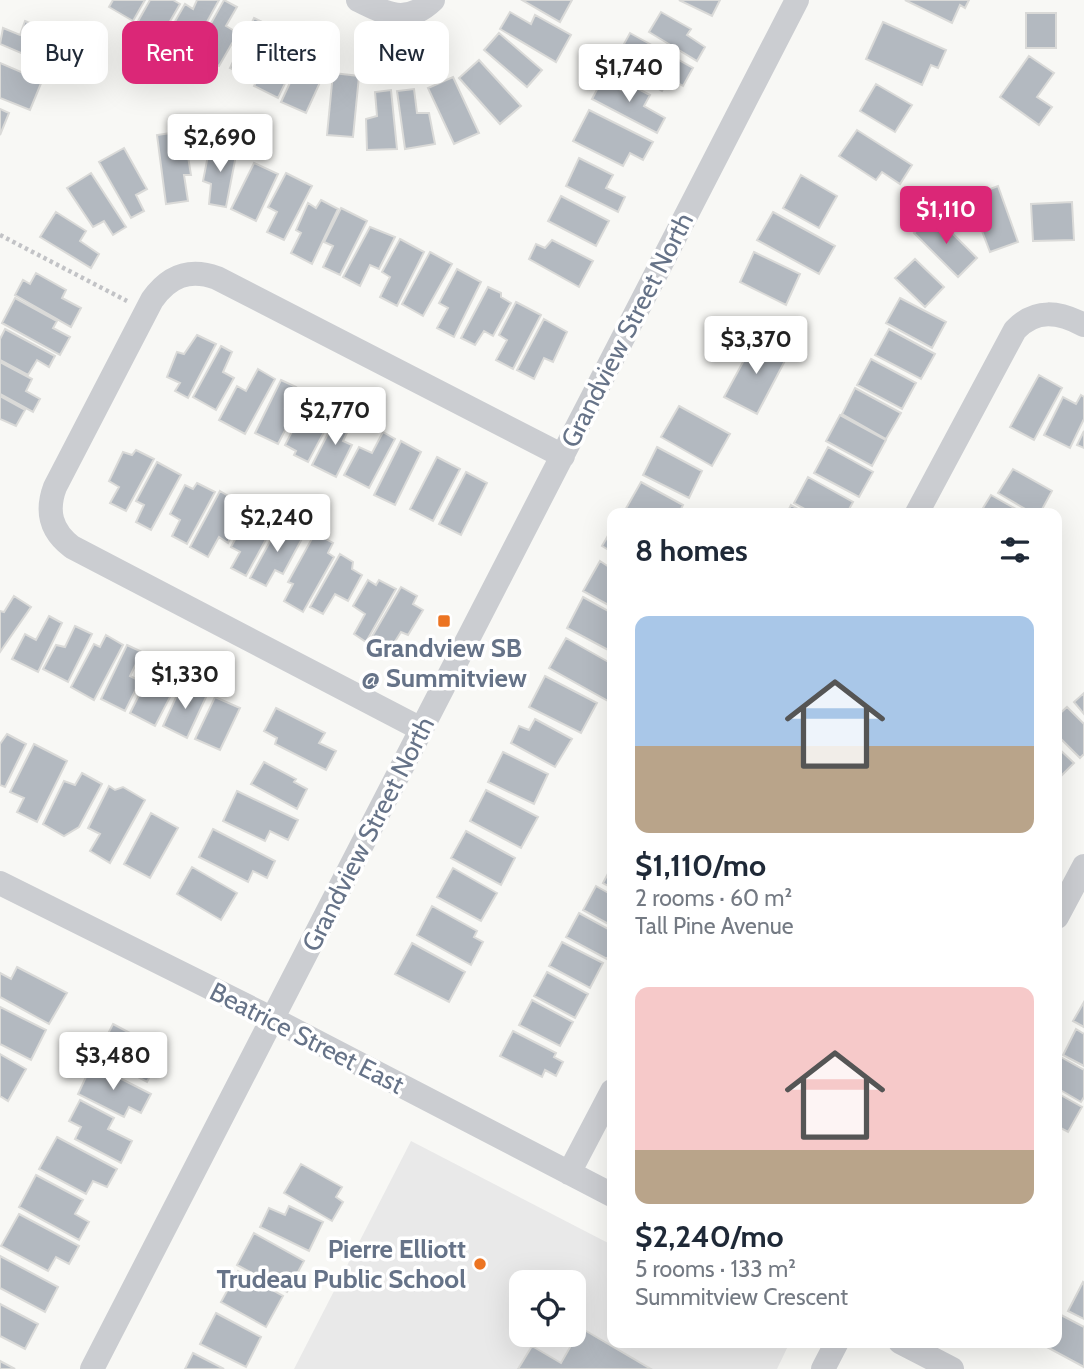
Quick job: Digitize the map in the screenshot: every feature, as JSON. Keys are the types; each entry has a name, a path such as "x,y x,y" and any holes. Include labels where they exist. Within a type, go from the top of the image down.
{"street":[{"path":"358,0 392,15 404,15 417,12 433,0"},
{"name":"Grandview Street North","path":"92,1369 797,0"},
{"path":"421,729 80,552 57,534 52,524 50,509 55,487 158,292 172,279 190,273 209,275 563,456"},
{"path":"921,508 1016,330 1029,318 1044,314 1069,317 1084,325"},
{"path":"1062,908 1084,866"},
{"name":"Beatrice Street East","path":"0,883 273,1019 607,1192"},
{"path":"569,1173 607,1101"},
{"path":"823,1369 834,1348"},
{"path":"912,1348 952,1369"}],"path":[{"path":"0,236 147,311"}],"shaded area":[{"name":"Pierre Elliott Trudeau Public School","path":"411,1141 607,1242 607,1348 787,1348 777,1369 294,1369"}],"building":[{"path":"113,0 145,0 133,21 109,7"},
{"path":"150,0 173,0 180,4 170,21 138,21"},
{"path":"197,0 219,0 207,21 175,21 185,4 193,9"},
{"path":"224,0 237,7 226,26 232,30 232,43 219,66 218,21 212,21"},
{"path":"522,0 572,0 560,22"},
{"path":"679,0 720,0 712,16"},
{"path":"905,0 969,0 965,8 960,5 952,23"},
{"path":"510,12 531,24 535,15 571,35 556,62 500,29"},
{"path":"661,12 691,29 687,35 705,47 697,61 649,32"},
{"path":"1026,13 1056,13 1056,48 1026,48"},
{"path":"883,22 946,50 938,68 931,65 922,85 866,59"},
{"path":"3,28 20,35 21,32 21,53 0,44"},
{"path":"499,33 542,70 527,87 484,50"},
{"path":"630,33 693,68 683,86 669,78 662,91 613,64"},
{"path":"1029,56 1054,73 1037,97 1052,107 1039,125 1000,97"},
{"path":"479,60 521,106 500,124 459,78"},
{"path":"0,63 21,72 21,84 41,84 30,110 0,98"},
{"path":"340,74 354,75 354,84 358,84 353,137 327,135 332,84 340,84"},
{"path":"453,77 479,133 454,144 428,88 437,84 449,84 449,79"},
{"path":"602,80 621,90 625,82 650,95 644,106 665,118 657,133 592,99"},
{"path":"255,84 285,84 278,98 254,86"},
{"path":"289,84 319,84 306,113 281,102"},
{"path":"876,84 912,105 895,132 860,111"},
{"path":"414,89 417,113 429,113 435,144 405,149 397,91"},
{"path":"391,90 397,149 367,150 366,119 377,116 375,92"},
{"path":"0,109 9,113 0,135"},
{"path":"589,110 653,142 643,160 630,153 623,166 573,141"},
{"path":"857,130 912,165 900,184 882,172 876,180 839,156"},
{"path":"184,131 191,175 184,175 188,201 166,204 157,135"},
{"path":"210,145 237,150 226,207 209,204 211,184 203,181"},
{"path":"124,148 147,189 136,195 144,211 131,218 99,162"},
{"path":"579,158 613,175 606,188 625,197 618,212 566,186"},
{"path":"254,163 278,174 256,221 231,209"},
{"path":"91,173 126,227 113,235 104,221 93,227 67,188"},
{"path":"286,173 312,186 284,240 267,232 277,212 268,207"},
{"path":"801,175 837,196 819,228 783,208"},
{"path":"998,186 1018,242 990,252 969,197"},
{"path":"561,196 609,221 596,246 548,221"},
{"path":"321,200 338,209 312,264 291,253 301,233 296,230 308,203 316,208"},
{"path":"1072,202 1074,240 1033,241 1031,204"},
{"path":"341,208 367,221 340,275 323,267 333,246 324,242"},
{"path":"56,212 86,231 80,241 99,254 91,268 40,237"},
{"path":"773,212 835,246 819,274 757,240"},
{"path":"933,214 977,258 958,277 914,233"},
{"path":"370,227 395,237 379,269 370,265 360,286 343,277"},
{"path":"400,239 424,252 397,306 380,297 390,277 382,272"},
{"path":"552,240 593,261 579,287 529,259 536,244 545,248"},
{"path":"430,252 452,264 423,316 402,304"},
{"path":"754,252 800,274 786,305 740,282"},
{"path":"915,259 944,287 925,307 895,278"},
{"path":"457,269 481,282 454,337 437,328 448,308 439,303"},
{"path":"36,273 66,290 62,298 81,308 71,327 15,295 23,280 30,284"},
{"path":"488,287 501,293 501,297 511,303 493,336 484,331 475,345 461,338"},
{"path":"15,298 57,321 53,328 70,337 60,355 2,323"},
{"path":"900,298 946,322 932,348 886,323"},
{"path":"516,302 541,315 513,369 496,360 507,340 499,335"},
{"path":"544,319 567,332 553,362 544,358 534,379 517,370"},
{"path":"5,329 55,356 49,367 37,360 28,375 0,360 0,339"},
{"path":"889,329 935,354 921,379 875,355"},
{"path":"197,335 216,344 188,398 175,391 180,383 167,377 177,352 184,354"},
{"path":"756,338 788,355 757,414 724,397"},
{"path":"221,346 232,352 223,372 234,378 216,410 193,397"},
{"path":"871,359 916,383 902,409 857,385"},
{"path":"0,362 32,379 26,391 40,399 33,412 0,394"},
{"path":"258,369 275,379 245,434 219,420 237,386 246,391"},
{"path":"1039,375 1062,388 1034,440 1010,427"},
{"path":"281,380 296,387 285,408 294,413 278,444 255,433"},
{"path":"855,388 901,413 886,439 842,414"},
{"path":"1081,395 1084,397 1084,419 1070,448 1044,435 1063,397 1076,404"},
{"path":"0,396 25,410 16,426 0,419"},
{"path":"679,406 730,434 712,466 661,437"},
{"path":"315,410 331,419 308,462 294,455 296,451 285,445 301,414 310,419"},
{"path":"339,412 353,420 343,441 352,445 336,477 312,465"},
{"path":"840,415 886,440 872,466 826,441"},
{"path":"1084,431 1084,448 1077,445"},
{"path":"383,432 395,439 369,488 344,475 359,447 372,453"},
{"path":"401,441 421,452 395,505 374,495"},
{"path":"657,447 702,471 689,498 643,475"},
{"path":"828,447 873,472 859,497 814,473"},
{"path":"136,450 154,459 126,511 110,503 119,487 109,481 123,452 132,455"},
{"path":"437,457 460,469 433,521 410,509"},
{"path":"157,462 181,475 151,530 136,522 144,505 136,501"},
{"path":"1013,469 1052,491 1043,508 1024,508 998,493"},
{"path":"466,472 487,483 461,535 439,524"},
{"path":"808,477 853,502 850,508 803,508 794,503"},
{"path":"641,482 683,505 682,508 626,508"},
{"path":"197,483 215,492 187,544 172,536 180,520 170,514 185,485 193,489"},
{"path":"220,491 235,500 230,509 242,516 228,543 219,537 208,557 190,547"},
{"path":"991,495 1014,508 983,508"},
{"path":"252,508 276,521 246,576 231,568 240,552 231,547"},
{"path":"280,523 304,535 283,574 275,570 266,586 250,578"},
{"path":"315,533 333,543 328,553 334,557 303,612 284,601 293,584 288,582"},
{"path":"340,554 353,562 352,569 362,575 348,601 335,594 323,614 310,607"},
{"path":"600,561 607,566 607,604 583,591"},
{"path":"368,580 376,585 379,580 396,589 366,642 354,634 365,614 353,606"},
{"path":"401,587 417,596 413,604 423,610 408,635 401,632 389,651 370,640"},
{"path":"14,596 31,607 0,652 0,611 4,612"},
{"path":"583,597 607,610 607,649 567,628"},
{"path":"49,616 62,623 38,672 12,659 25,634 36,640"},
{"path":"75,626 92,634 68,682 43,669 56,645 65,647"},
{"path":"106,635 123,645 94,700 71,687 94,644 100,647"},
{"path":"566,638 607,661 607,700 549,668"},
{"path":"127,645 142,652 130,676 140,681 125,711 101,699"},
{"path":"165,665 182,674 155,726 130,713 145,683 155,685"},
{"path":"545,676 597,703 581,733 529,707"},
{"path":"182,684 207,695 187,738 163,726"},
{"path":"1084,693 1084,714 1074,702"},
{"path":"215,697 240,708 220,750 195,739"},
{"path":"1067,707 1084,724 1084,754 1080,758 1062,740 1062,712"},
{"path":"276,708 325,733 319,743 336,751 326,770 275,744 277,738 264,731"},
{"path":"535,719 572,739 555,767 511,743 519,726 529,730"},
{"path":"7,734 26,744 5,787 0,785 0,744"},
{"path":"34,744 67,761 37,822 17,812 24,798 10,792"},
{"path":"503,752 548,774 534,804 488,782"},
{"path":"1062,752 1074,763 1062,775"},
{"path":"264,762 296,779 294,782 307,789 297,809 251,784"},
{"path":"82,773 102,784 79,827 64,836 43,824 64,781 75,785"},
{"path":"109,786 115,790 123,787 145,800 110,863 90,851 100,834 88,828"},
{"path":"486,790 538,817 521,848 470,821"},
{"path":"237,791 298,820 288,840 270,831 265,841 223,821"},
{"path":"151,813 178,828 150,878 124,864"},
{"path":"213,829 275,861 267,878 253,871 248,882 199,857"},
{"path":"466,831 515,858 501,885 451,858"},
{"path":"192,867 237,893 221,920 177,894"},
{"path":"453,868 497,893 481,921 437,897"},
{"path":"596,886 607,892 607,923 583,910"},
{"path":"432,906 477,931 474,937 483,942 471,965 417,935"},
{"path":"579,913 607,928 607,959 566,937"},
{"path":"562,942 603,963 590,988 549,966"},
{"path":"412,943 465,972 449,1002 395,974"},
{"path":"17,967 67,993 49,1024 0,997 0,973 11,979"},
{"path":"547,972 588,994 575,1018 534,996"},
{"path":"532,1000 573,1022 560,1046 519,1025"},
{"path":"1084,1002 1084,1027 1073,1021"},
{"path":"0,1007 46,1030 31,1060 0,1044"},
{"path":"113,1024 145,1041 140,1051 158,1061 147,1082 97,1055"},
{"path":"1076,1029 1084,1034 1084,1066 1063,1055"},
{"path":"513,1031 556,1053 554,1057 563,1062 556,1076 545,1070 542,1077 500,1056"},
{"path":"0,1054 26,1069 8,1101 0,1096"},
{"path":"1062,1058 1084,1070 1084,1097 1081,1102 1062,1091"},
{"path":"92,1064 151,1094 141,1113 129,1107 124,1117 78,1094"},
{"path":"1062,1096 1082,1107 1068,1132 1062,1129"},
{"path":"80,1100 114,1118 108,1129 132,1141 121,1163 75,1139 81,1127 69,1121"},
{"path":"57,1137 117,1169 107,1187 93,1181 86,1194 39,1169"},
{"path":"301,1164 342,1187 336,1197 343,1202 332,1221 284,1193"},
{"path":"36,1175 83,1200 75,1214 89,1222 79,1240 19,1207"},
{"path":"289,1206 323,1222 309,1251 260,1227 269,1208 285,1215"},
{"path":"19,1214 79,1246 69,1264 56,1257 48,1271 1,1246"},
{"path":"254,1233 304,1261 287,1292 237,1265"},
{"path":"0,1256 58,1287 45,1312 0,1288"},
{"path":"238,1271 283,1296 266,1327 221,1302"},
{"path":"1084,1283 1084,1319 1068,1311"},
{"path":"0,1304 38,1324 25,1349 0,1336"},
{"path":"216,1313 261,1337 246,1367 200,1344"},
{"path":"1062,1316 1084,1327 1084,1367 1049,1348 1062,1348"},
{"path":"586,1331 607,1343 607,1348 615,1348 651,1369 518,1369 534,1347 561,1363 570,1347 586,1347"},
{"path":"193,1353 224,1369 185,1369"},
{"path":"0,1361 15,1369 0,1369"}],"place":[{"name":"Grandview SB @ Summitview","path":"444,621"},
{"name":"Pierre Elliott Trudeau Public School","path":"480,1264"}]}
